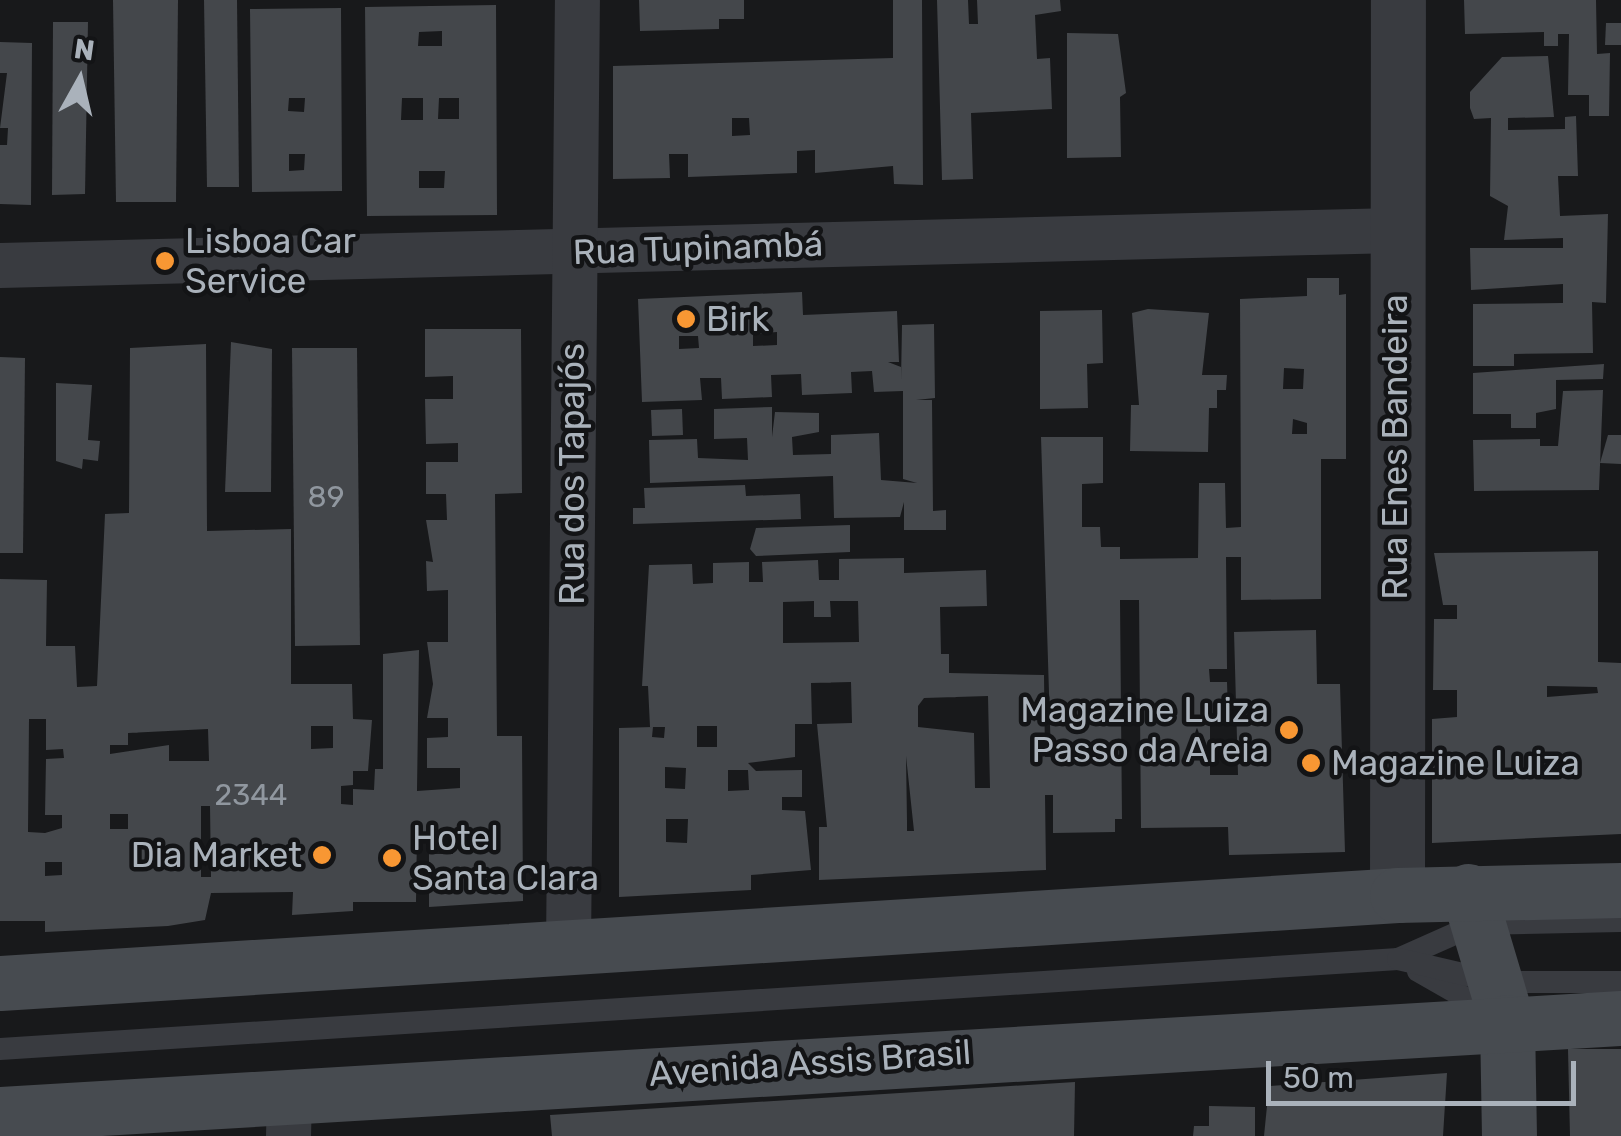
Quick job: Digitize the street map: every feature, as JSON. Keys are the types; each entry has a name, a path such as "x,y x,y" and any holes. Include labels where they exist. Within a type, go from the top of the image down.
{"main road":[{"path":"0,983 1397,895 1473,907 1621,890"},
{"path":"1473,907 1502,1002 1510,1136"},
{"name":"Avenida Assis Brasil","path":"0,1114 289,1116 1502,1002 1621,1018"}],"street":[{"name":"Rua dos Tapajós","path":"568,947 577,0"},
{"name":"Rua Enes Bandeira","path":"1397,895 1398,0"},
{"name":"Rua Tupinambá","path":"0,265 1396,230"}],"lane":[{"path":"1398,959 1473,907 1621,921"},
{"path":"1398,959 1473,907"},
{"path":"1398,959 1502,1002"},
{"path":"0,1049 1398,959 1502,1002 1621,982"}],"building":[{"path":"113,0 178,0 176,202 116,202"},
{"path":"204,0 237,0 239,187 207,187"},
{"path":"639,0 744,0 744,19 719,19 719,29 640,31"},
{"path":"893,0 922,0 923,185 894,184 893,166 815,173 815,150 797,151 797,173 688,177 688,154 669,154 670,178 613,179 613,66 893,58","holes":["732,118 749,118 750,135 732,136"]},
{"path":"937,0 968,0 969,24 978,24 977,0 1060,0 1061,11 1035,15 1037,59 1050,58 1052,109 971,113 973,179 942,180"},
{"path":"1464,0 1596,0 1597,54 1610,53 1609,116 1589,116 1589,95 1568,95 1569,34 1558,34 1558,46 1544,46 1544,32 1465,34"},
{"path":"496,5 497,215 367,216 365,7","holes":["442,31 442,46 418,46 419,32","402,98 423,98 423,120 401,120","439,98 459,98 459,119 438,119","419,171 445,171 444,188 419,188"]},
{"path":"341,8 342,191 252,192 250,9","holes":["289,98 305,98 304,112 288,111","289,154 305,154 304,170 289,171"]},
{"path":"53,22 88,22 85,194 52,195"},
{"path":"1606,23 1621,23 1621,45 1605,45"},
{"path":"1067,33 1118,34 1126,93 1120,97 1121,157 1067,158"},
{"path":"0,42 32,43 31,205 0,204 0,145 7,145 8,128 0,128 7,73 0,73"},
{"path":"1548,56 1554,117 1508,118 1508,130 1565,129 1565,117 1576,116 1578,176 1558,176 1560,216 1608,214 1606,303 1592,302 1593,353 1514,354 1514,366 1473,366 1473,304 1563,303 1563,284 1471,290 1470,248 1563,248 1563,238 1504,240 1508,206 1490,196 1491,118 1474,119 1470,108 1470,92 1502,57"},
{"path":"1307,278 1339,278 1339,295 1346,294 1346,459 1321,459 1321,599 1241,600 1241,557 1226,557 1227,669 1209,669 1210,682 1227,682 1228,713 1210,713 1210,775 1238,775 1234,632 1316,630 1317,684 1340,684 1345,852 1229,855 1228,827 1141,828 1139,600 1120,600 1122,819 1115,819 1115,832 1053,833 1053,795 1045,795 1046,870 819,880 819,827 827,827 817,724 852,723 851,682 811,683 812,724 795,724 795,757 748,763 756,771 802,770 802,797 782,797 782,810 805,811 811,870 751,875 751,890 619,897 619,728 653,727 648,686 642,686 649,565 692,564 693,584 713,583 713,563 749,562 749,582 763,582 762,562 818,560 819,580 839,580 839,559 904,558 904,573 986,570 987,606 940,607 941,654 949,654 949,673 1044,675 1045,757 1051,757 1041,437 1103,437 1103,483 1082,484 1082,527 1100,527 1101,547 1120,547 1120,559 1198,558 1199,483 1225,483 1226,528 1241,527 1240,299 1307,296","holes":["1284,368 1304,369 1303,389 1283,389","1293,419 1307,423 1307,434 1292,434","814,601 814,617 831,617 830,601 858,601 859,642 783,643 783,602","988,696 990,788 975,788 974,733 918,727 918,706 924,698","697,726 717,726 717,747 697,747","653,727 665,727 664,738 652,737","906,756 914,831 907,831","665,767 686,768 685,789 665,788","728,770 748,770 749,790 728,791","666,819 688,819 687,843 666,842"]},
{"path":"802,292 803,315 897,311 899,362 888,362 901,367 901,380 902,325 934,324 935,398 916,400 932,400 933,511 946,510 946,530 904,530 904,502 900,517 834,518 833,476 650,483 649,440 697,439 698,458 748,460 747,438 714,439 714,409 772,407 772,437 775,412 819,413 819,432 792,437 793,455 831,454 831,435 879,433 881,480 917,483 903,479 903,391 874,392 872,371 851,372 852,393 802,395 801,374 771,375 772,397 722,399 721,378 700,378 702,400 642,402 638,299","holes":["777,332 777,345 753,346 753,334","679,336 698,336 699,348 679,349"]},
{"path":"1148,309 1209,313 1202,375 1227,375 1226,390 1217,390 1217,408 1209,408 1208,452 1130,451 1131,405 1139,405 1132,313"},
{"path":"1102,310 1103,363 1087,364 1088,408 1040,409 1040,311"},
{"path":"425,329 521,329 522,493 495,494 497,736 522,736 523,901 429,907 429,854 453,854 453,833 417,832 416,902 353,902 353,911 292,915 293,892 211,893 205,920 168,926 45,932 45,921 0,921 0,579 47,580 46,646 75,646 77,687 97,686 105,514 129,513 130,348 206,344 207,531 291,529 291,684 352,684 353,719 372,720 368,771 353,771 353,785 341,786 341,804 353,805 353,789 374,790 375,769 383,769 383,654 419,650 417,791 460,788 460,768 427,768 427,738 448,737 448,718 427,718 433,684 427,642 448,642 448,590 427,591 426,561 433,562 426,520 447,520 446,494 426,494 426,462 458,462 458,443 426,444 425,399 453,399 453,376 425,377","holes":["29,719 46,719 46,750 63,749 64,758 46,759 45,815 62,815 62,828 28,832","311,726 333,726 333,748 311,749","208,729 209,761 169,761 169,745 110,754 110,745 128,745 128,733","201,806 210,806 211,877 201,877","110,814 128,814 128,829 110,829","45,862 62,862 62,875 45,876"]},
{"path":"231,342 272,349 271,492 225,492"},
{"path":"292,348 357,348 360,645 295,646"},
{"path":"0,357 25,358 23,553 0,553"},
{"path":"1604,364 1603,379 1556,380 1556,409 1536,413 1536,428 1511,428 1511,414 1473,414 1473,373"},
{"path":"56,383 92,385 88,440 100,441 98,461 83,459 82,469 56,461"},
{"path":"1603,390 1599,490 1474,491 1473,440 1540,439 1540,446 1558,446 1563,391"},
{"path":"682,409 683,435 652,436 651,410"},
{"path":"1608,435 1621,435 1621,464 1600,463"},
{"path":"745,485 746,496 800,494 801,519 633,524 633,508 645,508 644,488"},
{"path":"850,525 850,552 756,556 750,549 756,528"},
{"path":"1598,551 1598,662 1621,663 1621,834 1432,843 1432,719 1457,717 1457,690 1433,690 1434,619 1457,619 1457,605 1443,605 1434,553","holes":["1547,686 1597,687 1598,693 1547,697"]},
{"path":"1568,1049 1621,1049 1621,1136 1570,1136"},
{"path":"1447,1073 1443,1136 1264,1136 1269,1086"},
{"path":"1075,1082 1074,1136 552,1136 550,1115"},
{"path":"1209,1106 1255,1107 1255,1136 1193,1136 1194,1126 1209,1126"}],"place":[{"name":"Lisboa Car Service","path":"165,261"},
{"name":"Birk","path":"686,319"},
{"name":"Magazine Luiza Passo da Areia","path":"1289,730"},
{"name":"Magazine Luiza","path":"1311,763"},
{"name":"Dia Market","path":"322,855"},
{"name":"Hotel Santa Clara","path":"392,858"}]}
